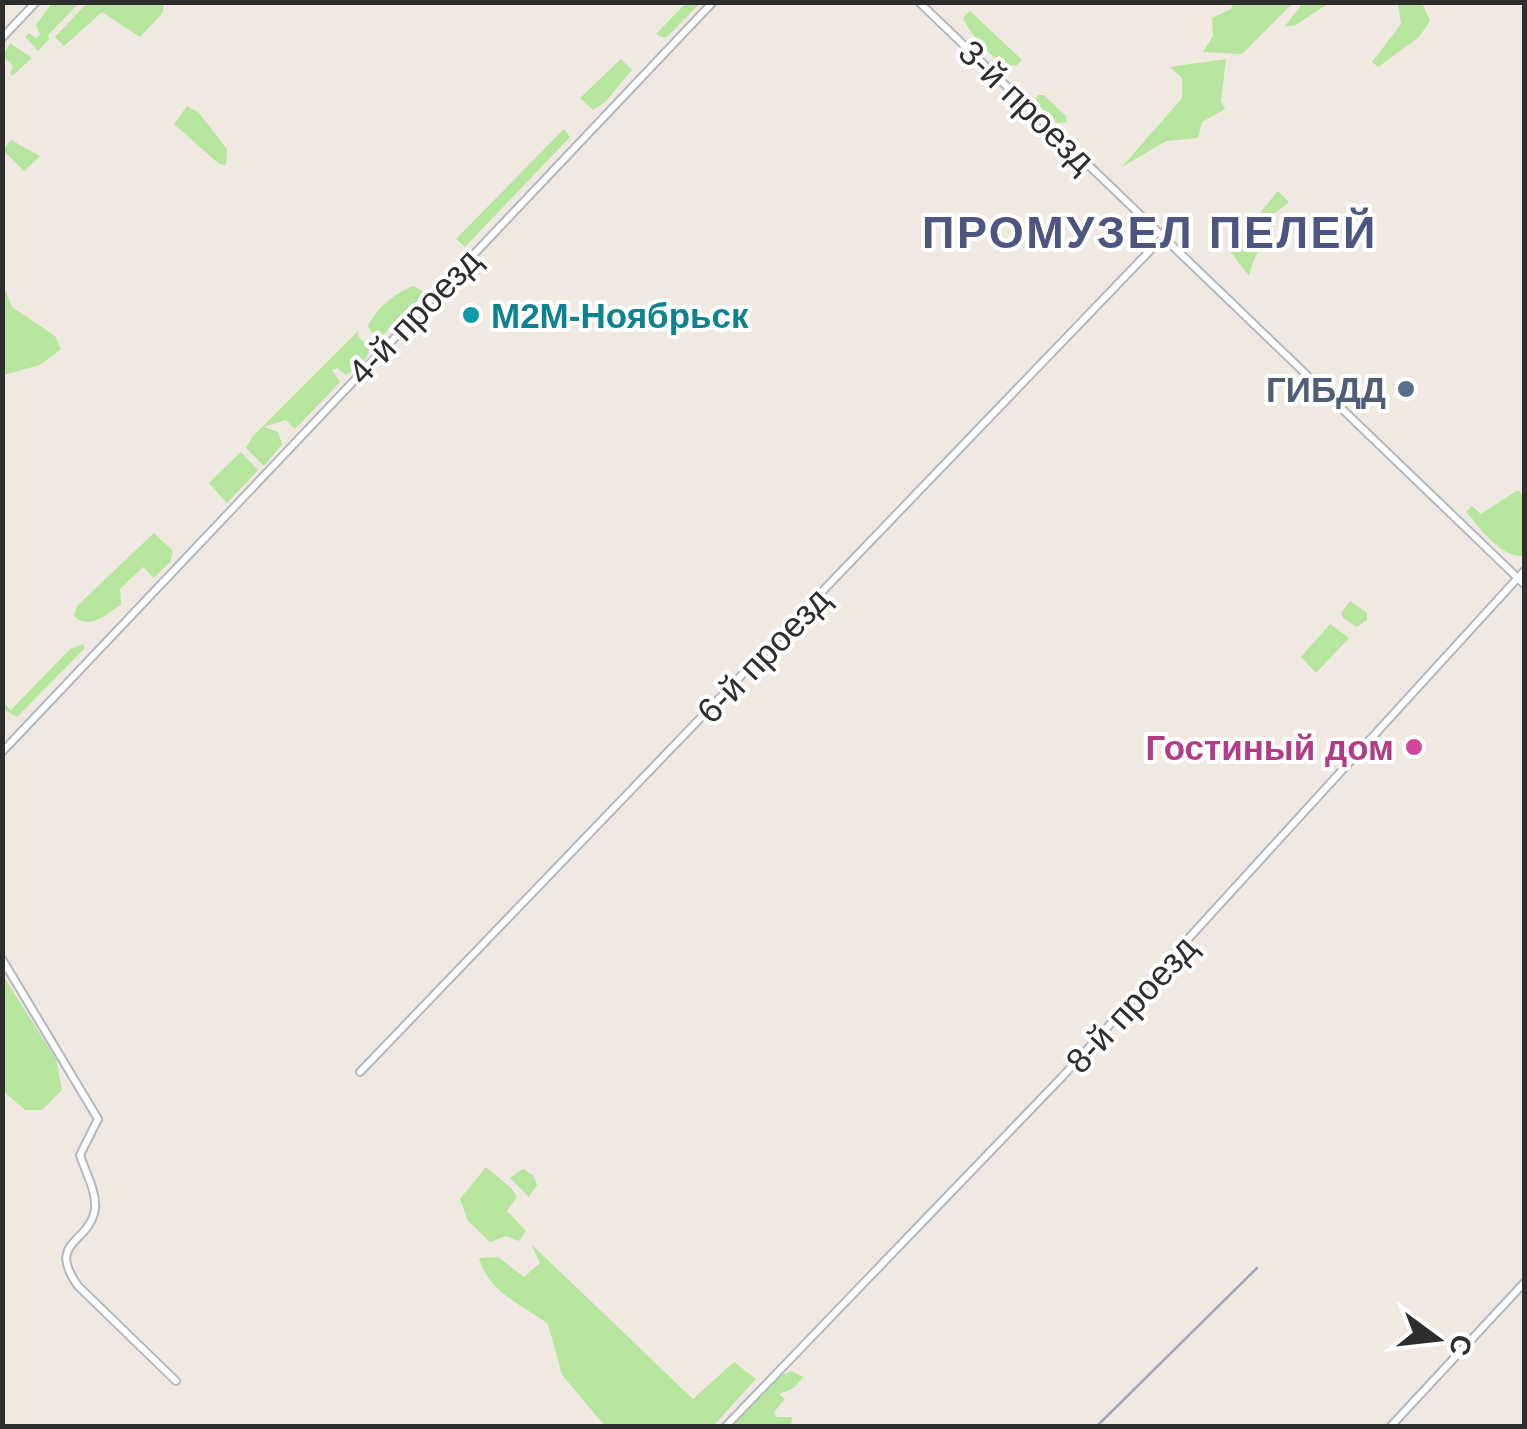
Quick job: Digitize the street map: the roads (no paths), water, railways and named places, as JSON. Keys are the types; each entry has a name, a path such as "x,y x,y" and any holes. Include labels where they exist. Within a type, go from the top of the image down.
{"street":[{"path":"2,38 36,2"},
{"name":"4-й проезд","path":"2,752 712,2"},
{"name":"3-й проезд","path":"919,2 1522,578"},
{"name":"6-й проезд","path":"360,1072 1164,236"},
{"name":"8-й проезд","path":"726,1426 1062,1078 1226,902 1431,670 1522,578"},
{"path":"2,958 98,1118 80,1155 94,1195 94,1210 68,1248 68,1271 78,1286 176,1381"},
{"path":"1391,1426 1524,1283"}],"railway":[{"path":"1097,1426 1257,1268"}],"place":[{"name":"М2М-Ноябрьск","path":"471,315"},
{"name":"ГИБДД","path":"1406,389"},
{"name":"Гостиный дом","path":"1414,747"}],"district":[{"name":"ПРОМУЗЕЛ ПЕЛЕЙ","path":"1150,232"}]}
